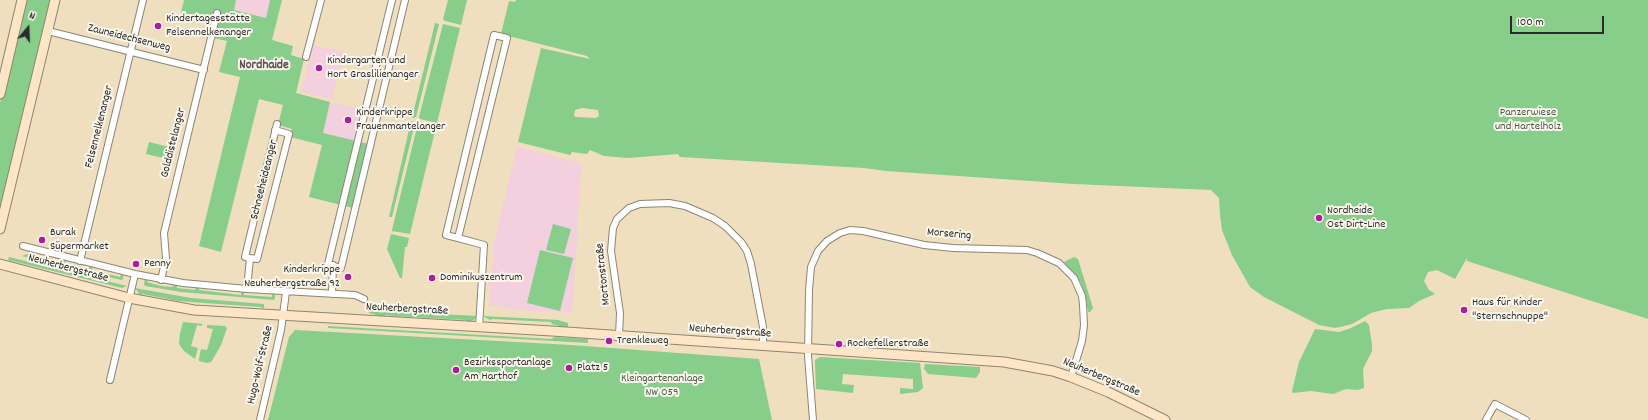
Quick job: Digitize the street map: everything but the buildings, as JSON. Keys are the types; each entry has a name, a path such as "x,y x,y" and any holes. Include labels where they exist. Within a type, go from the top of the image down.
{"main road":[{"path":"0,94 22,0"},
{"path":"0,229 55,0"},
{"name":"Neuherbergstraße","path":"0,264 129,298 194,310 479,327 1004,362 1053,371 1071,377 1108,392 1165,420"}],"street":[{"name":"Felsennelkenanger","path":"80,261 143,0"},
{"path":"306,57 321,0"},
{"path":"392,0 405,2 341,268 328,264 392,0"},
{"name":"Golddistelanger","path":"161,280 166,258 164,233 217,13"},
{"name":"Zauneidechsenweg","path":"48,31 130,50 204,70"},
{"path":"458,238 507,38 494,34 446,235 484,245 479,327"},
{"path":"368,98 381,101"},
{"name":"Schneeheideanger","path":"276,127 288,134 257,259 245,257 248,241 276,127"},
{"path":"470,133 483,136"},
{"path":"350,174 363,177"},
{"name":"Mortonstraße","path":"619,336 620,313 611,250 613,228 617,219 629,208 640,204 669,203 685,206 713,218 725,226 741,242 751,264 763,327 763,346"},
{"path":"341,212 354,215"},
{"name":"Morsering","path":"808,349 809,290 814,259 827,241 832,237 850,230 863,231 924,245 953,248 1027,250 1059,263 1074,278 1082,296 1083,305 1084,326 1082,341 1071,377"},
{"path":"248,241 260,244"},
{"name":"Neuherbergstraße","path":"23,246 161,280 247,289 355,296 364,299"},
{"name":"Schneeheideanger","path":"247,289 250,258"},
{"path":"332,294 333,266"},
{"path":"110,380 135,274"},
{"path":"283,315 286,292"},
{"name":"Hugo-Wolf-Straße","path":"260,420 283,315"},
{"path":"808,349 813,420"},
{"path":"1486,420 1495,404 1526,420"}],"shaded area":[{"path":"236,0 270,0 266,18 234,10"},
{"path":"313,45 344,52 332,99 301,92"},
{"path":"330,102 364,110 356,141 323,133"},
{"path":"517,147 581,163 580,200 576,228 578,229 572,313 517,310 489,305 490,287 488,283 494,259 494,242"}],"green space":[{"path":"25,0 51,0 0,213 0,103"},
{"path":"184,0 236,0 234,10 266,18 270,0 282,0 272,40 293,46 291,55 304,59 296,93 330,102 323,133 369,144 353,208 309,197 322,145 290,137 292,129 278,125 283,105 259,99 221,252 199,246 240,77 219,72 227,41 213,38 217,22 181,13"},
{"path":"448,0 467,0 461,25 445,21 443,19"},
{"name":"Panzerwiese und Hartelholz","path":"516,0 1648,0 1648,319 1467,261 1467,258 1455,279 1437,270 1428,272 1424,281 1429,290 1435,294 1419,301 1409,308 1387,309 1371,313 1352,324 1335,328 1319,325 1264,297 1250,287 1232,255 1222,230 1219,198 1211,190 1074,184 886,171 864,168 680,157 678,154 629,158 604,156 590,150 587,154 572,152 570,155 518,142 541,48 590,59 587,56 501,34 509,1 515,2","holes":["582,108 598,110 599,116 596,118 574,116 575,110"]},
{"path":"435,23 439,24 416,117 412,118"},
{"path":"443,24 460,28 437,123 420,119 419,117"},
{"path":"411,121 415,123 392,217 389,217"},
{"path":"418,123 436,127 410,234 392,230"},
{"path":"149,142 174,148 171,160 146,154"},
{"path":"553,224 571,229 564,254 546,250"},
{"path":"391,234 409,238 407,247 405,247 402,278 400,278 387,249"},
{"path":"540,250 573,258 560,311 527,303"},
{"path":"35,252 34,256 62,263 63,259 66,260 65,264 89,269 90,265 93,266 92,270 120,277 122,272 124,273 123,279 121,280 22,256"},
{"path":"9,257 127,286 122,288 8,260"},
{"path":"1074,257 1078,259 1093,308 1090,312 1088,312 1081,283 1064,262"},
{"path":"145,278 148,278 147,282 161,286 173,287 174,283 177,283 177,288 195,290 196,286 199,286 199,290 241,295 241,291 244,291 244,295 272,297 272,293 275,293 275,298 274,300 181,292 145,286"},
{"path":"135,288 191,298 264,304 264,309 261,307 178,301 143,294 140,295"},
{"path":"369,310 477,316 474,320 468,322 466,320 386,315 384,317 369,313"},
{"path":"483,316 558,320 568,323 568,328 552,324 551,322 490,320"},
{"path":"1365,321 1369,325 1372,351 1363,369 1364,388 1358,390 1346,389 1333,394 1311,391 1293,393 1292,391 1299,362 1315,329 1339,332"},
{"path":"183,322 203,324 201,326 197,325 191,346 198,348 195,359 184,351 179,344"},
{"path":"207,325 225,326 227,328 221,345 213,359 211,362 207,363 199,361 199,359 201,349 207,350 213,329 207,328"},
{"path":"328,326 551,339 555,337 588,339 588,343 328,328"},
{"name":"Bezirkssportanlage Am Harthof","path":"295,330 571,345 759,359 772,420 268,420 289,337"},
{"path":"820,357 920,363 923,388 918,392 900,394 900,388 913,389 913,379 843,374 842,384 854,385 853,393 816,389 815,360"},
{"path":"925,364 980,367 980,372 976,378 928,374 924,369"}],"place":[{"name":"Kindertagesstätte Felsennelkenanger","path":"158,26"},
{"name":"Kindergarten und Hort Graslilienanger","path":"319,68"},
{"name":"Kinderkrippe Frauenmantelanger","path":"348,120"},
{"name":"Nordheide Ost Dirt-Line","path":"1319,218"},
{"name":"Burak Süpermarket","path":"42,240"},
{"name":"Penny","path":"136,264"},
{"name":"Kinderkrippe Neuherbergstraße 92","path":"348,277"},
{"name":"Dominikuszentrum","path":"432,278"},
{"name":"Haus für Kinder \"Sternschnuppe\"","path":"1464,310"},
{"name":"Trenkleweg","path":"609,341"},
{"name":"Rockefellerstraße","path":"839,344"},
{"name":"Platz 5","path":"569,368"},
{"name":"Bezirkssportanlage Am Harthof","path":"456,370"}],"district":[{"name":"Nordhaide","path":"264,66"}],"park label":[{"name":"Kleingartenanlage NW 059","path":"662,386"}]}
